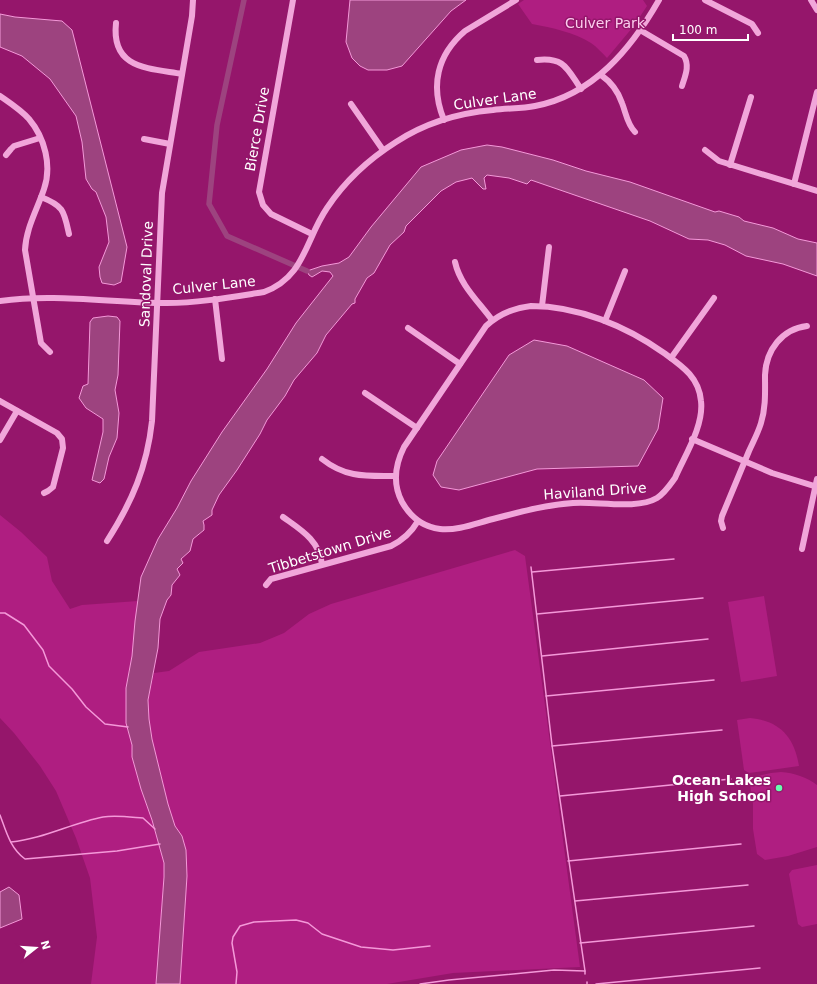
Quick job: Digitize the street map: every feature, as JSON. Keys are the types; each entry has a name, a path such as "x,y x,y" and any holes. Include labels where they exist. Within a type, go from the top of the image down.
{"street":[{"name":"Sandoval Drive","path":"107,541 131,499 148,452 152,421 160,215 163,186 192,16 193,0"},
{"name":"Bierce Drive","path":"293,0 259,192 263,205 271,214 312,234"},
{"path":"444,120 439,106 437,86 439,69 448,51 465,31 516,0"},
{"name":"Culver Lane","path":"0,301 33,297 157,302 215,299 264,292 278,286 285,281 299,264 312,234 326,209 344,185 384,150 415,132 444,120 474,112 535,106 559,100 581,89 601,75 624,51 640,30 659,0"},
{"path":"705,0 752,24 758,33"},
{"path":"811,0 816,7"},
{"path":"116,23 115,31 117,44 126,59 141,66 182,74"},
{"path":"640,30 684,56 687,68 682,86"},
{"path":"537,60 556,60 566,66 581,89"},
{"path":"601,75 611,83 619,94 629,126 635,132"},
{"path":"794,184 817,92"},
{"path":"0,96 28,118 44,148 47,167 46,178 41,197 31,219 25,241 25,256 41,342 50,352"},
{"path":"730,165 751,97"},
{"path":"351,104 384,150"},
{"path":"6,155 14,146 40,138"},
{"path":"144,139 170,144"},
{"path":"705,150 714,158 730,165 817,191"},
{"path":"41,197 54,202 60,207 64,214 69,234"},
{"path":"542,306 549,247"},
{"path":"456,262 457,270 464,284 492,320"},
{"path":"605,321 625,271"},
{"path":"671,358 714,298"},
{"path":"215,299 222,359"},
{"name":"Haviland Drive","path":"531,306 542,306 566,310 605,321 650,343 690,374 695,380 702,402 700,419 675,478 670,485 658,497 646,502 580,502 554,505 446,529 432,527 418,521 410,513 399,496 395,484 395,476 400,455 482,330 492,320 512,310 531,306"},
{"path":"723,528 721,521 722,516 761,424 764,413 766,366 771,352 787,332 799,327 807,326"},
{"path":"408,328 460,364"},
{"path":"365,393 417,428"},
{"path":"0,401 57,433 62,439 63,448 52,487 44,493"},
{"path":"0,440 17,411"},
{"path":"692,439 784,478 816,486"},
{"path":"322,459 337,470 351,475 395,476"},
{"path":"802,549 817,479"},
{"path":"283,517 312,540 319,552 322,564"},
{"name":"Tibbetstown Drive","path":"266,585 271,578 391,546 409,534 418,521"}],"green space":[{"name":"Culver Park","path":"524,0 643,0 647,6 633,27 607,58 597,48 584,39 563,31 532,24 518,4"},
{"path":"0,515 21,532 47,557 52,581 70,609 82,605 138,601 132,656 126,688 126,723 132,745 132,757 164,863 156,984 91,984 97,937 90,878 76,838 56,791 40,766 0,718"},
{"path":"515,550 525,556 580,967 453,973 387,984 180,984 187,876 186,850 182,836 175,826 168,804 152,739 148,700 154,673 169,671 199,652 260,643 284,633 309,614 331,604"},
{"path":"764,596 777,676 741,682 728,602"},
{"path":"750,718 770,723 784,732 797,756 799,766 749,773 744,770 737,720"},
{"path":"781,772 800,776 817,785 817,847 788,856 765,860 757,854 753,829 753,804 749,778"},
{"path":"817,865 817,924 802,927 798,924 789,874 792,870"}],"shaded area":[{"path":"350,0 466,0 451,11 402,66 387,70 368,70 360,66 352,58 346,42"},
{"path":"0,14 15,17 62,21 72,30 127,247 121,282 114,285 102,283 100,277 99,267 109,242 106,217 96,192 92,189 86,179 82,142 76,116 50,79 22,56 0,47"},
{"path":"487,145 502,147 553,160 586,171 630,182 715,212 719,211 739,217 744,221 773,228 798,239 817,243 817,276 783,264 746,256 725,245 708,240 689,239 650,221 531,180 527,184 509,178 487,175 484,178 486,189 483,189 472,178 456,182 441,191 406,226 404,232 390,245 374,273 367,278 355,299 355,303 352,304 326,335 317,353 294,380 285,396 267,420 260,434 237,470 219,495 212,510 212,515 203,521 204,530 193,539 190,551 181,559 183,563 177,569 180,575 172,585 171,595 167,600 160,619 158,648 148,700 149,719 152,739 168,804 175,826 182,836 186,850 187,876 180,984 156,984 164,863 132,757 132,745 126,723 126,688 132,656 141,577 158,539 191,481 222,432 267,369 296,323 333,276 330,272 322,271 312,277 307,271 322,266 339,263 349,257 371,227 421,167 461,150"},
{"path":"108,316 117,317 120,321 118,375 115,390 119,413 117,438 109,457 104,479 100,483 92,480 103,432 103,419 86,408 79,398 83,386 88,384 90,322 93,318"},
{"path":"534,340 567,346 644,380 663,398 658,429 638,466 537,469 459,490 441,487 433,475 437,461 509,355"},
{"path":"9,887 19,895 22,919 0,928 0,892"}],"waterway":[{"path":"244,0 217,125 209,204 227,236 307,271"},
{"path":"532,572 674,559"},
{"path":"531,567 552,745 585,971"},
{"path":"537,614 703,598"},
{"path":"0,613 5,613 24,625 43,650 49,666 72,689 86,707 105,724 128,727"},
{"path":"542,656 708,639"},
{"path":"546,696 714,680"},
{"path":"552,746 722,730"},
{"path":"560,796 731,779"},
{"path":"0,815 12,844 25,859 117,851 160,844"},
{"path":"11,842 35,838 108,816 143,818 155,829"},
{"path":"568,861 741,844"},
{"path":"575,901 748,885"},
{"path":"236,984 237,972 232,943 233,937 240,926 254,922 296,920 308,923 322,934 361,947 393,950 430,946"},
{"path":"580,943 754,926"},
{"path":"596,984 760,968"},
{"path":"420,984 554,970 585,971 585,974"}],"place":[{"name":"Ocean Lakes High School","path":"779,788"}]}
